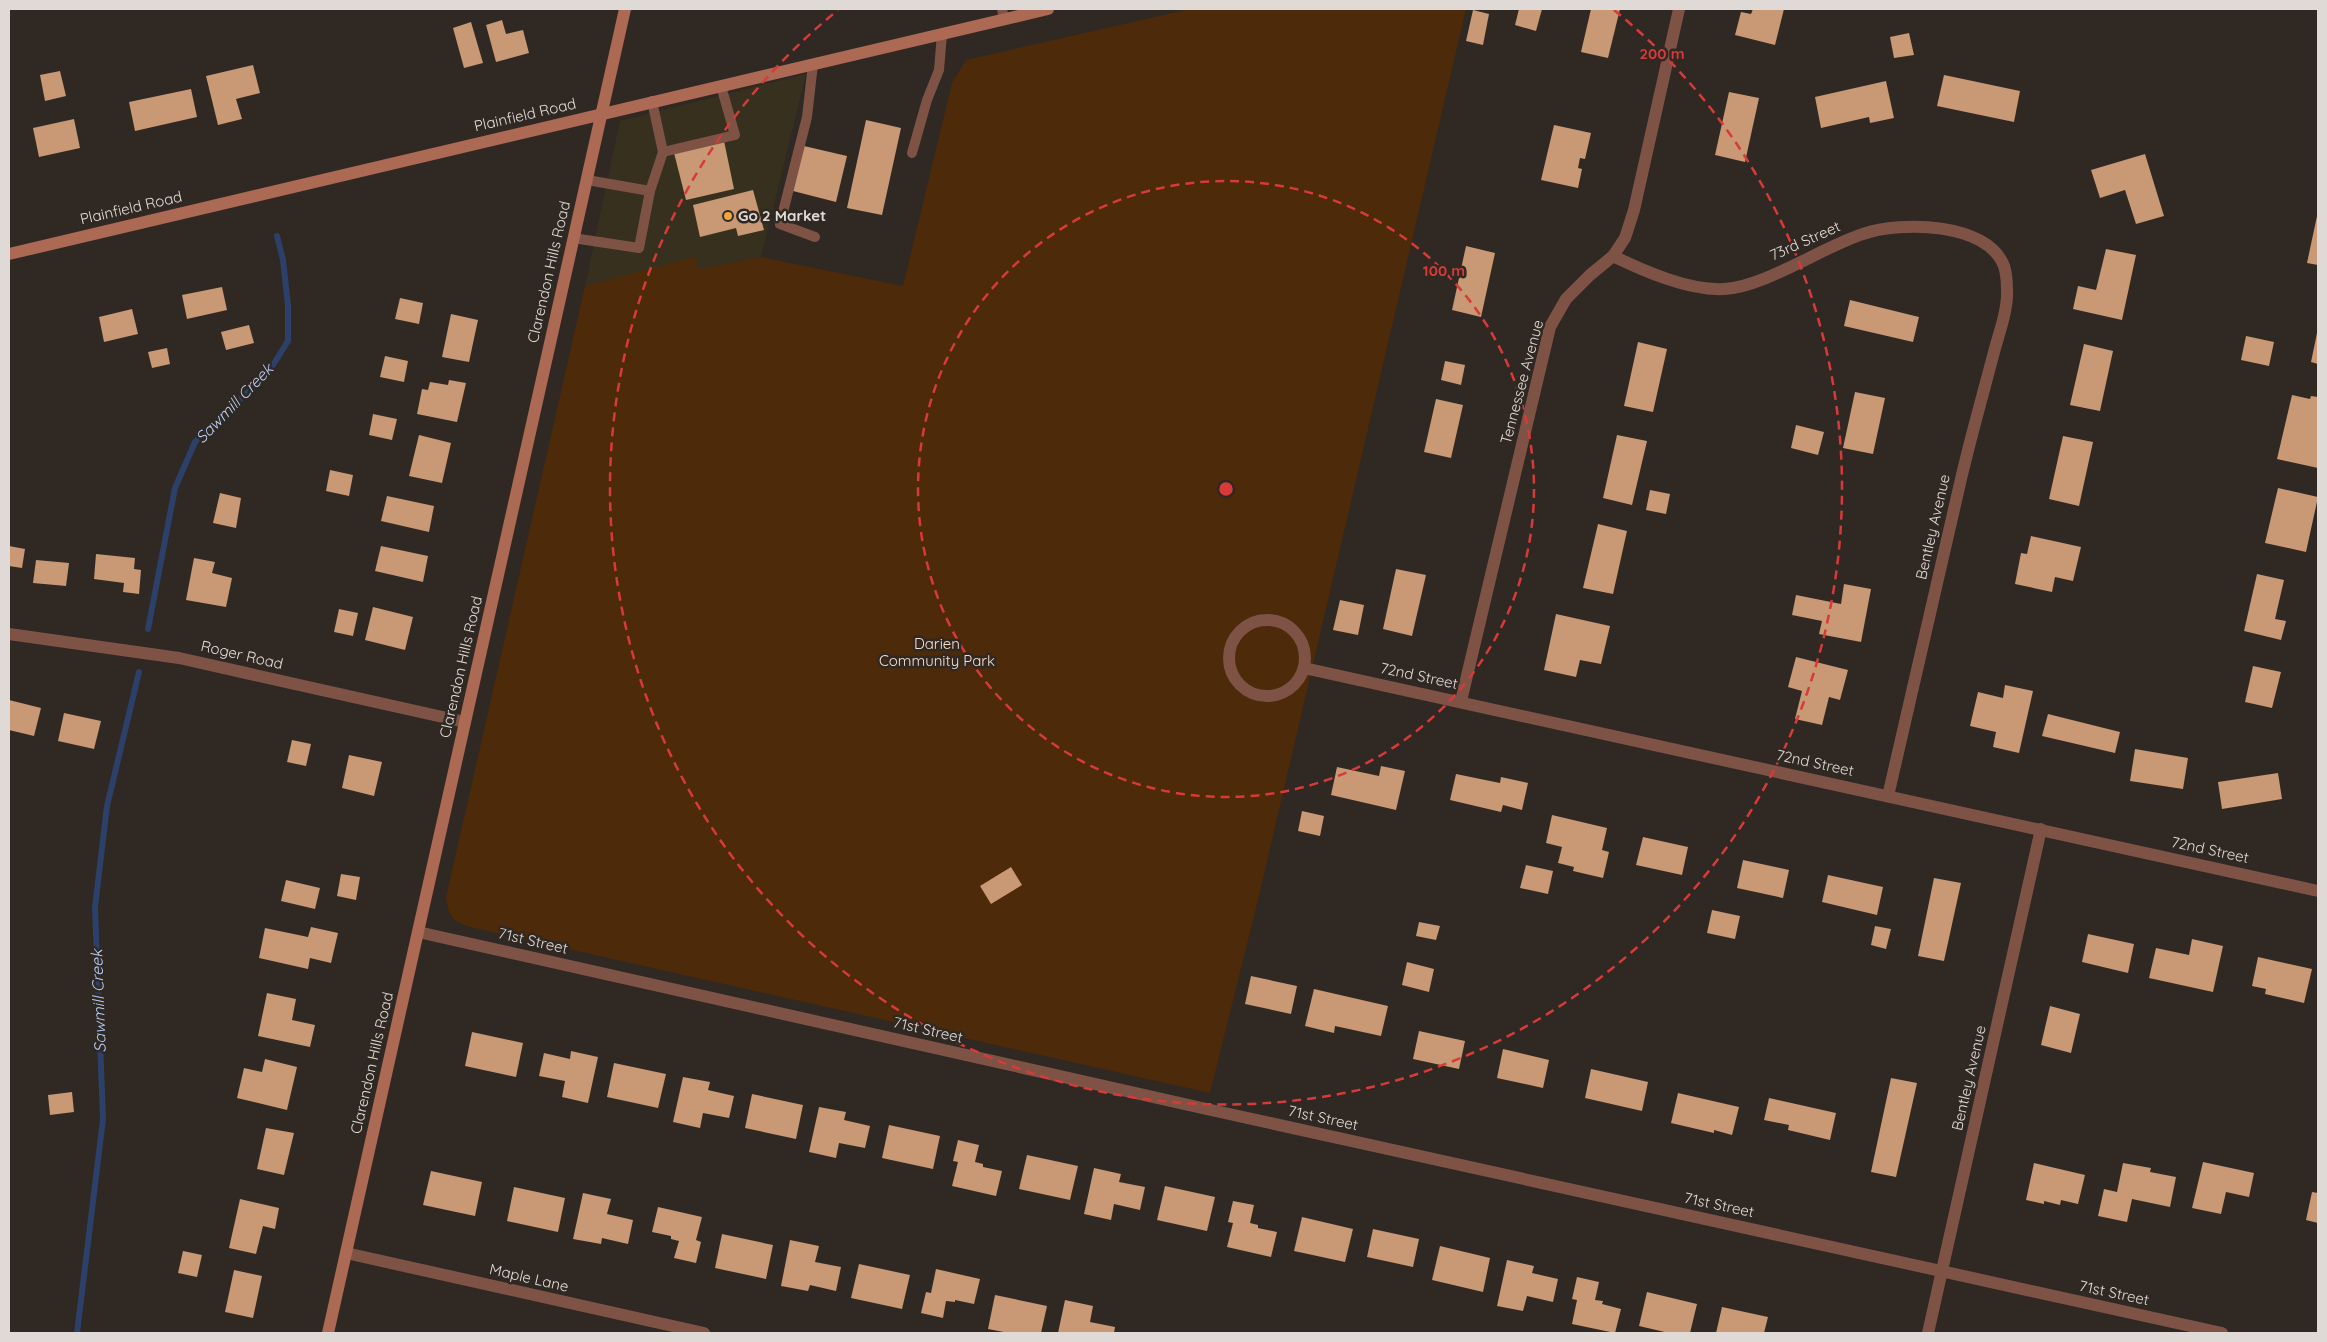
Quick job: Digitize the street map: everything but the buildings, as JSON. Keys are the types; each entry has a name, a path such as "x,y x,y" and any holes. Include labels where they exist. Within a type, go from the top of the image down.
{"street":[{"name":"Clarendon Hills Road","path":"328,1333 625,9"},
{"name":"Plainfield Road","path":"9,254 942,34 1003,14 1048,9"},
{"name":"Tennessee Avenue","path":"1461,701 1550,327 1566,299 1590,275 1614,256 1625,238 1634,210 1679,9"},
{"name":"73rd Street","path":"1614,256 1641,270 1674,280 1709,289 1725,289 1766,277 1862,234 1902,226 1920,226 1967,235 1990,247 2004,266"},
{"name":"Bentley Avenue","path":"1888,796 1962,476 2001,326 2008,291 2004,266"},
{"path":"1270,621 1283,624 1294,631 1301,642 1305,654 1304,668 1300,678 1282,694 1258,695 1238,683 1232,672 1230,649 1236,637 1245,628 1257,622 1270,621"},
{"name":"Roger Road","path":"9,634 179,658 465,722"},
{"name":"72nd Street","path":"1304,668 1888,796 2317,887"},
{"name":"Bentley Avenue","path":"1928,1333 2041,829"},
{"name":"71st Street","path":"418,932 1191,1106 2222,1333"},
{"name":"Maple Lane","path":"346,1254 704,1333"}],"lane":[{"path":"912,153 927,100 939,70 942,34"},
{"path":"812,64 808,117 780,224 815,236"},
{"path":"663,152 735,135 721,86"},
{"path":"573,238 639,248 650,191 663,152 652,102"},
{"path":"587,180 650,191"}],"shaded area":[{"path":"806,74 761,257 699,269 694,258 585,286 620,121"}],"green space":[{"name":"Darien Community Park","path":"1190,9 1466,9 1258,900 1210,1093 470,927 455,920 448,909 446,897 585,286 694,257 699,269 761,257 903,286 952,83 966,60"}],"waterway":[{"name":"Sawmill Creek","path":"148,629 175,488 195,442 268,373 288,341 288,305 283,260 277,236"},
{"name":"Sawmill Creek","path":"77,1333 103,1119 95,907 107,806 139,672"}],"place":[{"name":"Go 2 Market","path":"728,216"}]}
